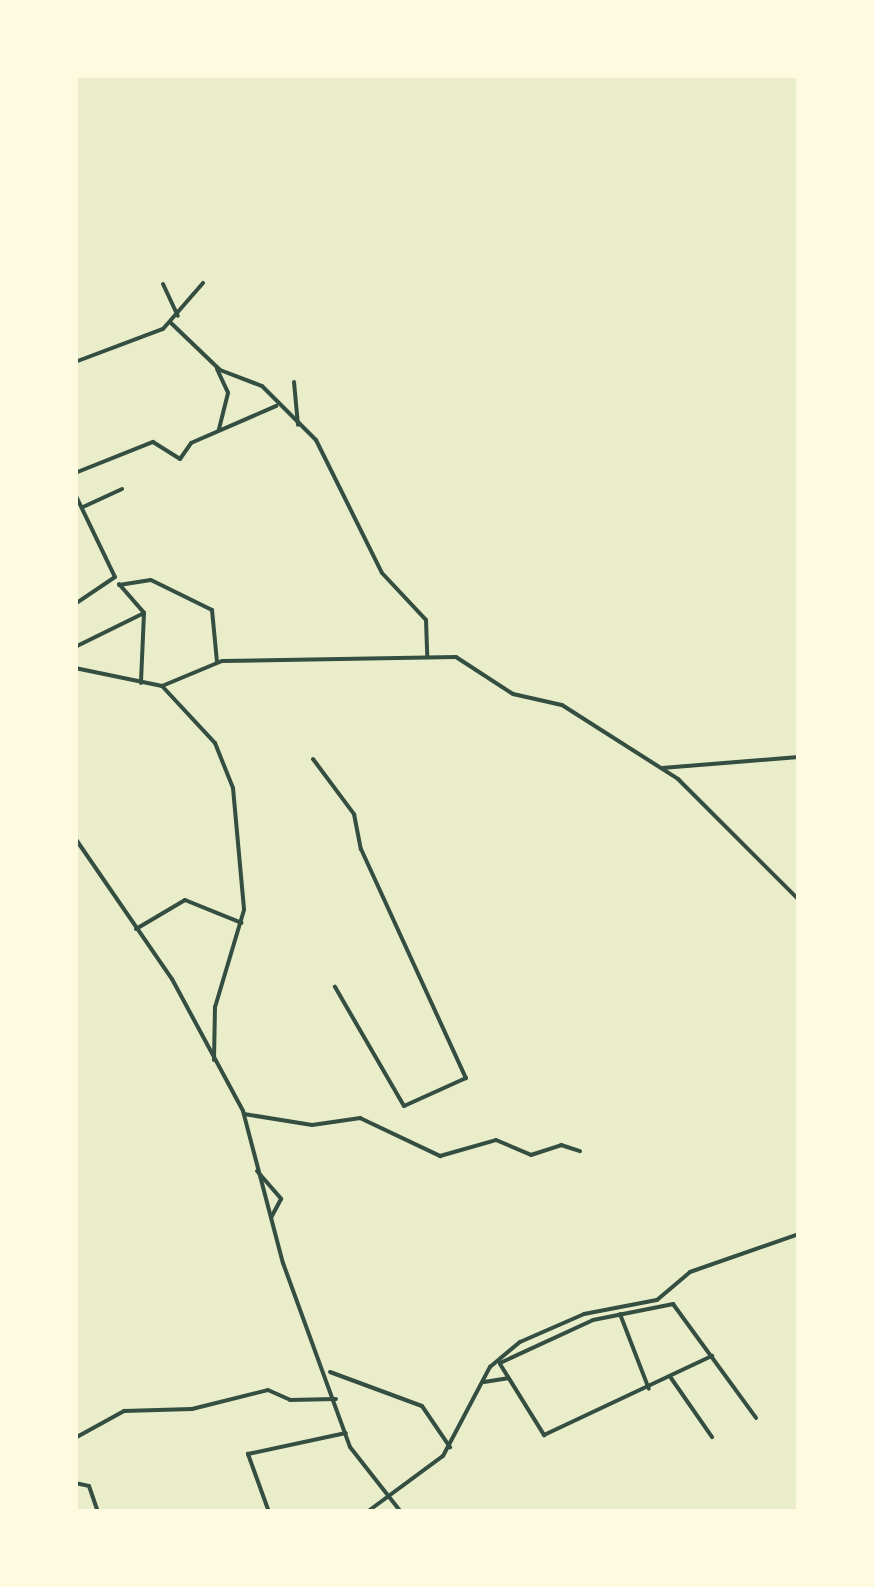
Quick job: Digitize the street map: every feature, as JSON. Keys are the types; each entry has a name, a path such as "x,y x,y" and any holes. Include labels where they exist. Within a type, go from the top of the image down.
{"street":[{"path":"75,362 172,323 203,282"},
{"path":"162,284 178,316"},
{"path":"172,323 216,366 262,386 276,406 298,425 347,492 382,573 426,620 427,656"},
{"path":"216,366 228,393 219,430"},
{"path":"294,382 298,425"},
{"path":"75,473 153,442 180,459 219,430 276,406"},
{"path":"84,507 122,489"},
{"path":"75,494 115,577 144,613 140,684"},
{"path":"75,604 115,577"},
{"path":"120,585 151,580 212,610 218,662"},
{"path":"75,648 144,613"},
{"path":"75,668 162,686 218,662 456,657 513,694 562,705 662,768 799,900"},
{"path":"162,686 215,743 233,788 242,923 215,1007 214,1066"},
{"path":"662,768 799,757"},
{"path":"313,758 351,809 466,1078 404,1106 335,987"},
{"path":"75,838 136,929 244,1114 271,1218 330,1372 346,1433 389,1501 401,1512"},
{"path":"136,929 184,900 242,923"},
{"path":"244,1114 312,1125 360,1118 440,1156 496,1140 531,1155 561,1145 580,1152"},
{"path":"257,1171 281,1198 271,1218"},
{"path":"367,1512 389,1501 450,1447 484,1382 528,1336 657,1300 690,1272 799,1234"},
{"path":"499,1362 533,1342 620,1314 673,1304 756,1418"},
{"path":"620,1314 649,1389"},
{"path":"499,1362 544,1435 649,1389 712,1356"},
{"path":"330,1372 426,1408 450,1447"},
{"path":"484,1382 508,1378"},
{"path":"671,1378 712,1437"},
{"path":"75,1438 124,1410 192,1409 268,1390 290,1400 336,1399"},
{"path":"269,1512 248,1454 346,1433"},
{"path":"75,1483 89,1486 98,1512"}]}
